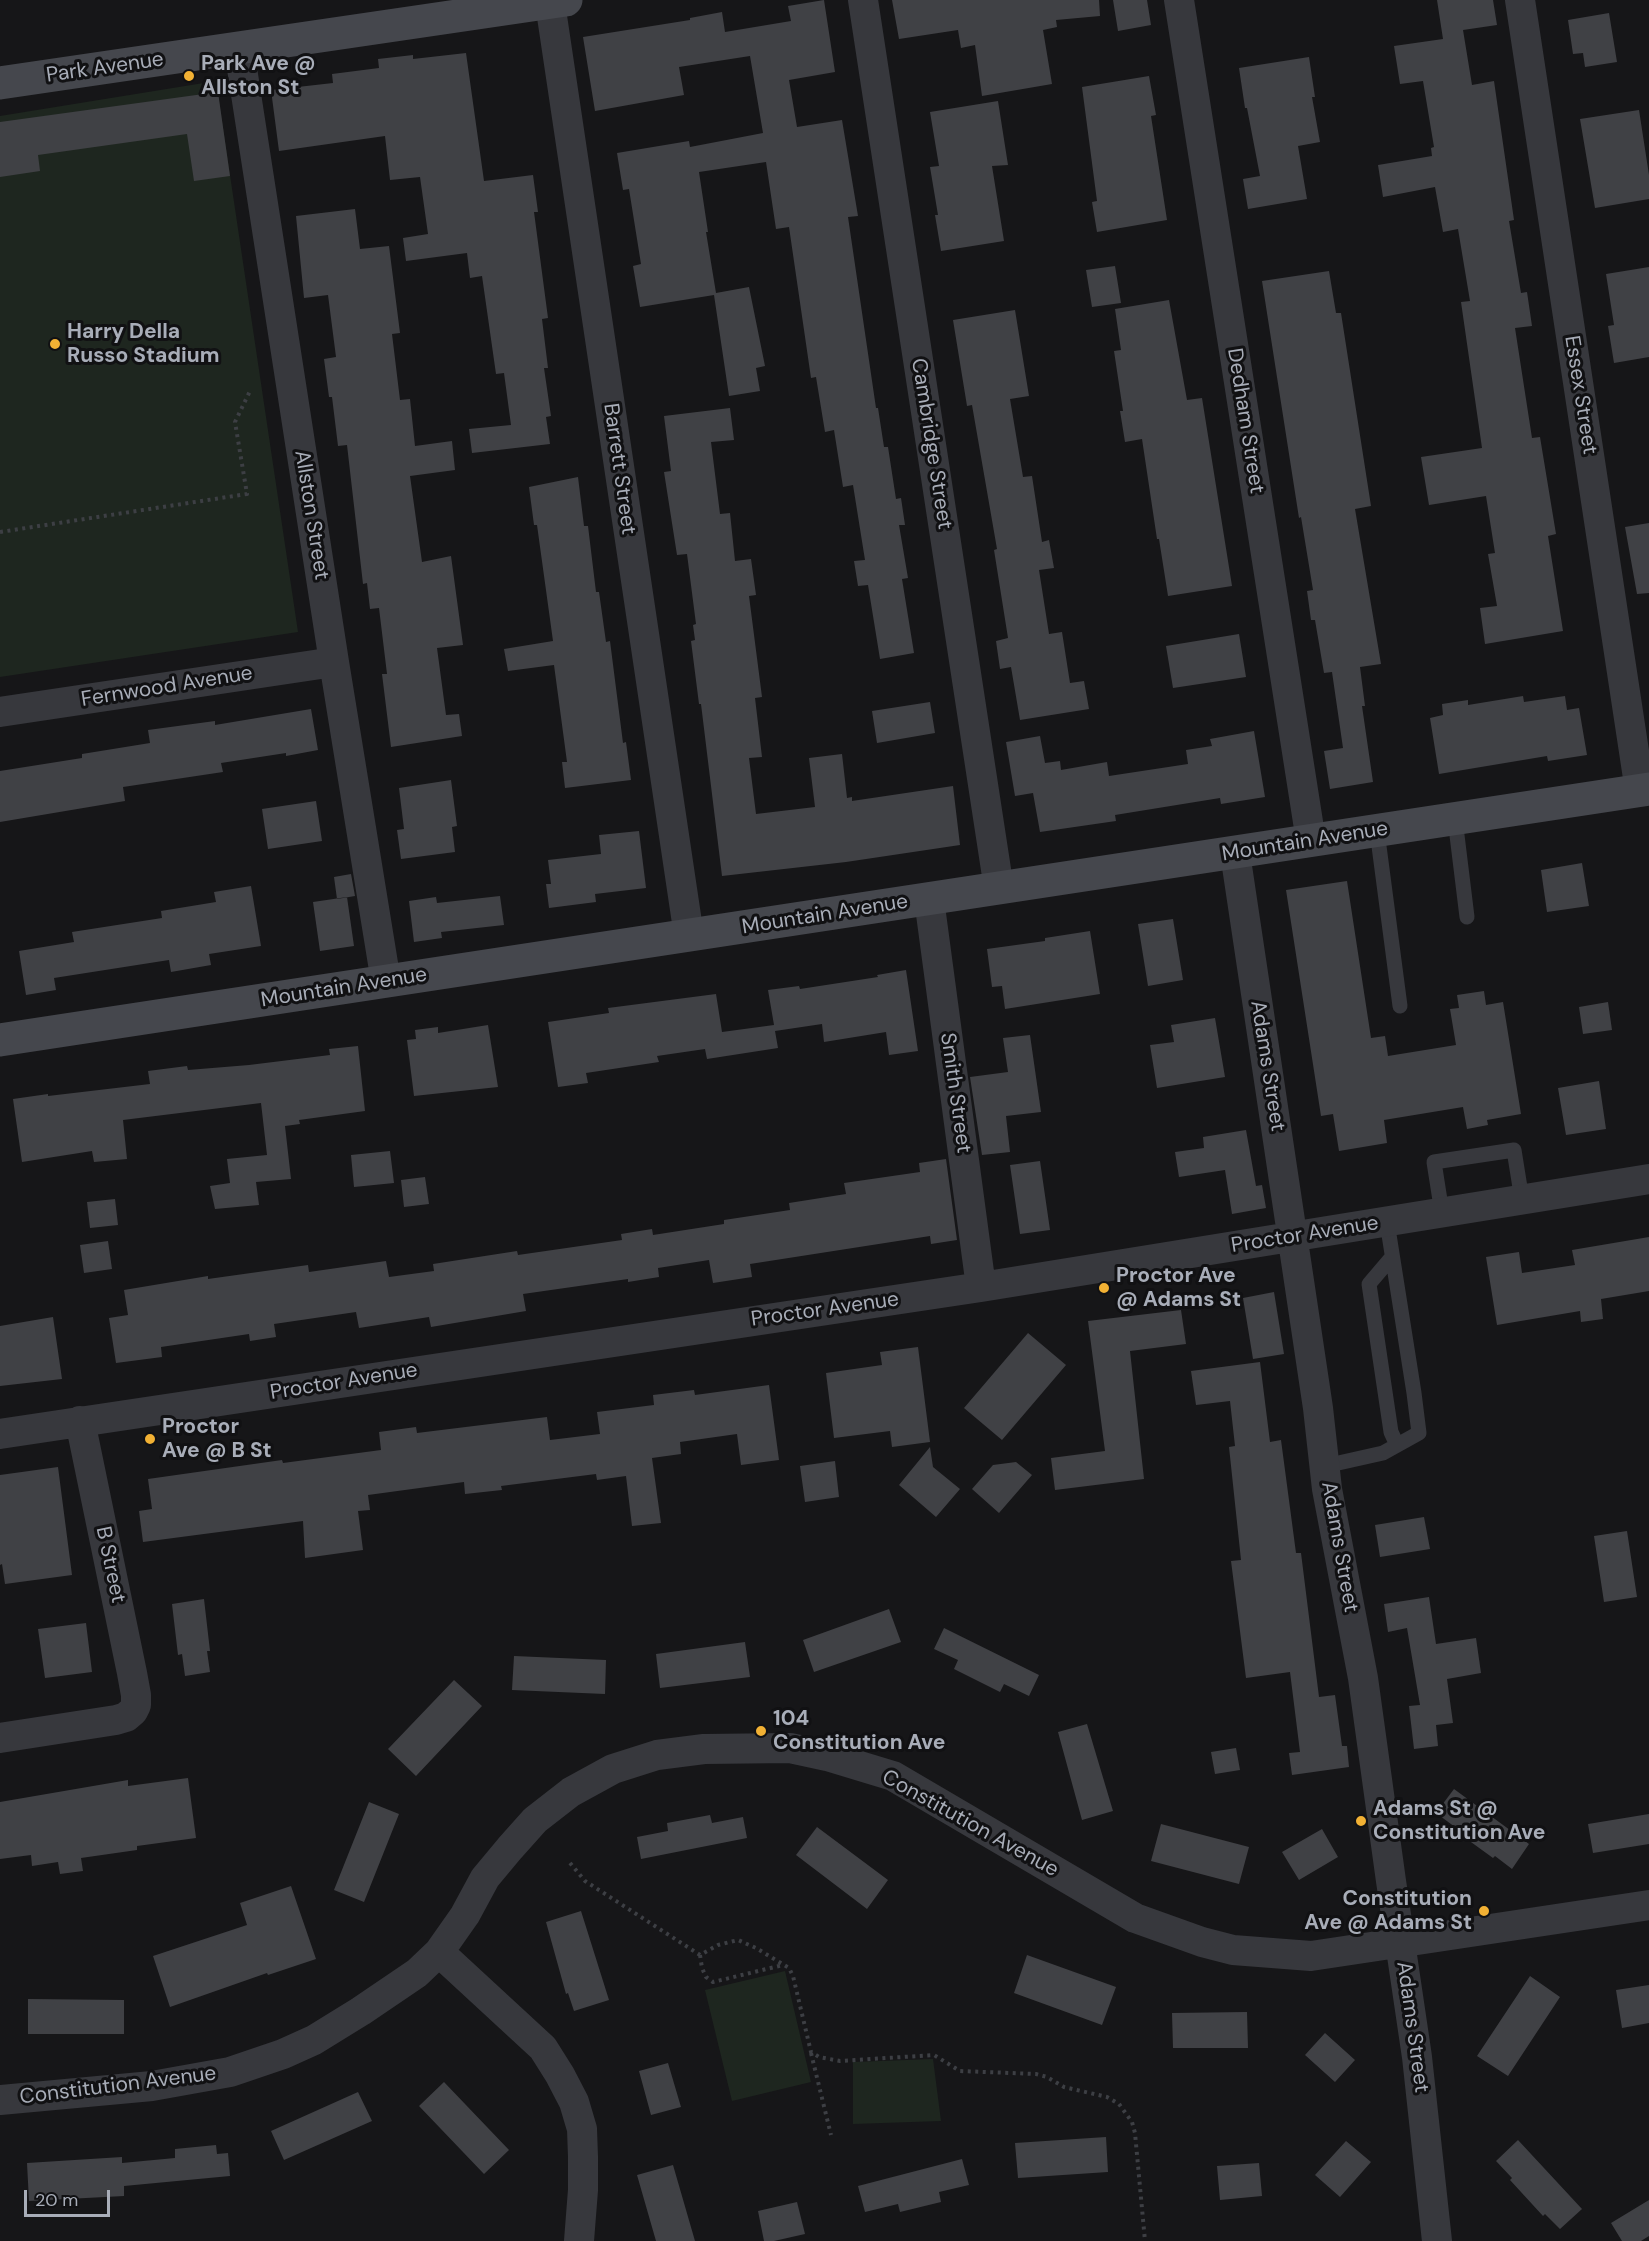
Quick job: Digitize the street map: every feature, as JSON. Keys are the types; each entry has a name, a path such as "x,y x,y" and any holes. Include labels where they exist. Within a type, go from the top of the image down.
{"street":[{"name":"Cambridge Street","path":"863,0 999,889"},
{"name":"Dedham Street","path":"1179,0 1311,841"},
{"name":"Essex Street","path":"1520,0 1644,790"},
{"name":"Park Avenue","path":"0,83 558,1"},
{"name":"Barrett Street","path":"558,1 689,936"},
{"name":"Allston Street","path":"240,49 334,662 386,982"},
{"name":"Fernwood Avenue","path":"0,712 334,662"},
{"name":"Mountain Avenue","path":"0,1040 1644,790"},
{"name":"Adams Street","path":"1235,853 1293,1238 1327,1489 1363,1678 1417,2057 1437,2241"},
{"name":"Smith Street","path":"929,899 981,1287"},
{"name":"Proctor Avenue","path":"0,1434 981,1287 1649,1179"},
{"name":"B Street","path":"0,1738 116,1720 126,1717 134,1709 136,1695 134,1681 80,1421"},
{"name":"Constitution Avenue","path":"0,2100 152,2086 230,2072 283,2054 314,2040 417,1973 439,1952 465,1915 485,1878 535,1820 571,1792 613,1769 657,1755 704,1749 790,1748 827,1756 892,1776 1135,1918 1202,1942 1233,1950 1311,1956 1649,1905"},
{"path":"439,1952 543,2048 574,2102 582,2129 583,2190 579,2241"}],"lane":[{"path":"1455,819 1467,917"},
{"path":"1377,831 1400,1006"},
{"path":"1442,1213 1434,1162 1514,1149 1522,1200"},
{"path":"1324,1466 1383,1454 1419,1433 1387,1222"},
{"path":"1392,1257 1369,1284 1391,1432 1397,1445"}],"path":[{"path":"0,532 247,494 235,422 250,391"},
{"path":"570,1863 585,1881 700,1955 706,1977 713,1982 783,1965"},
{"path":"700,1955 718,1945 738,1940 789,1968 793,1976 831,2135"},
{"path":"811,2052 827,2059 840,2061 934,2055 960,2072 1035,2074 1047,2077 1064,2086 1107,2097 1119,2104 1126,2112 1135,2133 1145,2241"}],"shaded area":[{"path":"216,81 298,632 0,677 0,116"},
{"path":"785,1971 811,2082 732,2101 705,1990"},
{"path":"933,2059 941,2121 853,2124 853,2062"}],"building":[{"path":"824,0 835,72 789,80 797,127 842,120 858,216 848,217 876,408 878,408 884,447 888,447 896,499 901,498 905,525 899,525 908,578 902,579 914,653 880,659 868,585 858,586 854,561 865,560 853,485 843,487 834,430 825,432 816,377 811,378 789,227 776,229 766,162 699,172 716,293 749,287 765,366 756,368 760,391 729,396 714,295 640,307 633,266 641,264 629,189 623,190 617,153 689,141 690,147 763,133 750,56 679,67 684,95 595,111 583,37 690,20 690,18 722,12 725,32 791,21 788,6"},
{"path":"892,0 1099,0 1100,16 1056,20 1057,27 1043,30 1052,84 982,96 975,45 961,48 958,30 899,39"},
{"path":"1113,0 1147,0 1151,25 1118,31"},
{"path":"1437,0 1493,0 1497,25 1463,30 1472,85 1494,81 1514,220 1509,221 1521,293 1527,292 1532,326 1515,328 1532,438 1540,437 1556,534 1548,536 1563,631 1485,644 1480,608 1497,606 1488,554 1495,553 1486,496 1429,505 1421,457 1482,448 1461,302 1470,301 1458,229 1443,232 1435,187 1383,197 1378,165 1432,156 1431,148 1434,147 1423,81 1400,84 1394,46 1443,39"},
{"path":"1609,13 1617,62 1585,67 1583,53 1573,54 1568,20"},
{"path":"466,53 484,181 533,175 538,212 534,212 548,318 542,319 548,368 544,368 551,416 546,417 550,444 472,453 469,429 511,425 504,373 496,374 482,276 470,278 467,253 406,261 403,238 428,234 420,177 390,180 385,136 279,151 271,90 333,83 332,74 379,68 378,59 413,55 413,59"},
{"path":"1309,57 1315,97 1312,97 1320,142 1298,146 1307,199 1248,209 1243,179 1260,176 1239,68"},
{"path":"1149,76 1156,115 1151,116 1167,220 1097,232 1092,202 1097,201 1082,87"},
{"path":"218,92 230,176 194,181 187,134 38,155 40,171 0,177 0,122"},
{"path":"998,101 1008,165 992,166 1004,241 941,251 930,167 939,166 930,112"},
{"path":"1639,110 1649,175 1649,199 1595,208 1580,119"},
{"path":"355,209 360,249 389,246 400,333 392,334 400,400 410,399 415,446 452,441 455,470 410,476 422,562 451,556 463,645 437,648 446,715 459,714 462,736 391,747 382,674 387,674 379,608 370,609 367,583 363,584 347,445 338,446 332,397 329,397 324,359 336,357 328,295 304,298 296,216"},
{"path":"1115,266 1121,303 1092,307 1086,270"},
{"path":"1649,267 1649,357 1614,363 1608,326 1614,325 1606,274"},
{"path":"1329,271 1336,313 1341,313 1371,506 1355,509 1381,664 1360,667 1365,706 1362,706 1373,782 1330,789 1324,751 1343,748 1332,672 1324,673 1315,620 1311,620 1307,591 1313,590 1301,517 1299,518 1262,281"},
{"path":"1169,300 1187,400 1202,398 1232,586 1168,596 1142,439 1125,442 1114,351 1121,350 1115,309"},
{"path":"1015,310 1029,396 1010,399 1023,477 1032,476 1042,542 1049,540 1054,568 1039,570 1049,634 1062,632 1070,683 1084,681 1089,709 1020,720 1011,667 1000,669 996,641 1008,638 994,550 997,549 972,405 967,406 953,320"},
{"path":"730,408 734,440 711,442 720,514 730,513 735,561 751,559 756,595 749,596 762,697 755,698 762,757 749,758 756,814 815,807 809,758 842,754 847,798 852,797 852,801 953,786 960,845 846,862 722,876 691,641 695,640 693,625 696,624 687,554 677,555 664,472 671,471 664,416"},
{"path":"578,477 584,526 588,526 596,592 599,592 606,642 610,641 623,743 626,742 631,780 565,788 562,762 567,762 554,665 508,671 504,649 553,641 537,525 534,525 529,487"},
{"path":"1649,523 1649,593 1637,594 1625,527"},
{"path":"1239,634 1246,677 1173,688 1166,646"},
{"path":"1523,696 1524,702 1565,696 1567,710 1579,708 1587,755 1548,761 1547,756 1439,774 1430,718 1443,715 1442,704 1468,700 1468,705"},
{"path":"930,702 935,733 877,743 872,711"},
{"path":"311,709 318,750 221,763 223,772 123,787 125,801 0,822 0,771 82,758 82,754 150,743 148,730 215,721 215,725"},
{"path":"1254,731 1265,797 1221,804 1220,798 1115,815 1116,821 1040,832 1033,793 1015,796 1006,742 1040,736 1045,763 1060,761 1061,770 1107,762 1109,776 1188,764 1186,750 1212,746 1210,739"},
{"path":"451,780 457,826 452,827 455,852 401,859 397,830 404,829 399,788"},
{"path":"316,801 322,841 268,849 262,809"},
{"path":"639,831 646,888 595,894 596,902 549,908 546,884 551,884 548,860 601,854 599,835"},
{"path":"1582,863 1589,906 1547,912 1541,870"},
{"path":"351,874 355,896 337,899 334,877"},
{"path":"1347,881 1371,1038 1385,1036 1388,1056 1456,1045 1450,1009 1459,1008 1457,995 1484,991 1486,1005 1503,1002 1521,1114 1487,1120 1488,1125 1467,1129 1463,1107 1384,1120 1387,1143 1339,1151 1333,1114 1321,1116 1286,890"},
{"path":"251,886 261,946 209,954 211,965 171,972 169,960 54,978 56,990 26,995 19,951 74,942 72,932 162,918 161,911 216,902 214,892"},
{"path":"500,896 504,925 441,932 442,938 414,942 409,901 436,897 437,903"},
{"path":"347,897 354,946 320,951 313,902"},
{"path":"1173,919 1183,980 1148,986 1138,924"},
{"path":"1090,931 1100,994 1005,1009 1002,986 992,987 987,949 1045,941 1045,938"},
{"path":"906,970 918,1051 889,1055 886,1032 824,1042 822,1024 775,1031 778,1048 707,1059 705,1049 657,1056 659,1062 586,1073 588,1083 558,1087 548,1022 609,1013 608,1008 716,994 722,1032 774,1025 768,990 799,986 800,989 878,977 877,975"},
{"path":"1608,1002 1612,1030 1583,1034 1579,1007"},
{"path":"1215,1018 1225,1077 1157,1088 1150,1045 1174,1042 1171,1025"},
{"path":"488,1025 498,1087 414,1096 407,1040 416,1039 415,1030 438,1027 438,1033"},
{"path":"1030,1035 1041,1112 1006,1116 1010,1152 982,1155 970,1077 1008,1072 1003,1038"},
{"path":"358,1046 365,1111 299,1120 300,1124 285,1126 291,1179 256,1182 259,1205 215,1209 210,1186 230,1183 227,1159 267,1155 261,1103 123,1120 127,1159 94,1162 92,1151 22,1162 13,1099 150,1084 148,1071 187,1066 188,1070 249,1065 330,1055 329,1049"},
{"path":"1599,1081 1606,1129 1566,1135 1558,1088"},
{"path":"1246,1130 1256,1186 1262,1185 1266,1208 1232,1214 1225,1170 1179,1177 1175,1152 1204,1148 1203,1137"},
{"path":"390,1151 394,1183 354,1187 351,1155"},
{"path":"946,1159 957,1240 931,1244 930,1236 750,1264 752,1277 713,1283 709,1260 658,1268 659,1277 628,1282 628,1279 523,1294 526,1311 431,1327 429,1317 359,1328 356,1312 274,1324 276,1337 250,1341 249,1334 161,1347 162,1357 116,1363 109,1318 128,1315 124,1290 208,1276 208,1279 308,1265 309,1272 386,1261 389,1277 434,1271 433,1264 517,1251 518,1255 622,1240 621,1234 652,1229 653,1235 724,1224 724,1220 790,1210 789,1203 846,1194 844,1183 920,1172 919,1163"},
{"path":"1040,1161 1050,1230 1020,1234 1010,1165"},
{"path":"425,1177 429,1204 404,1207 401,1180"},
{"path":"115,1199 118,1225 90,1228 87,1202"},
{"path":"1649,1237 1649,1291 1601,1299 1603,1319 1581,1322 1580,1311 1497,1325 1486,1257 1519,1252 1522,1273 1575,1265 1572,1250"},
{"path":"108,1241 112,1269 84,1273 80,1245"},
{"path":"1274,1292 1284,1354 1253,1359 1243,1298"},
{"path":"1181,1310 1186,1344 1130,1351 1144,1479 1055,1490 1051,1458 1105,1451 1088,1321"},
{"path":"53,1317 62,1379 0,1386 0,1326"},
{"path":"1028,1333 1066,1365 1002,1440 964,1408"},
{"path":"918,1347 930,1442 892,1447 890,1431 834,1438 826,1373 882,1365 880,1352"},
{"path":"1260,1362 1270,1442 1281,1440 1296,1553 1301,1553 1319,1697 1335,1695 1342,1746 1347,1746 1349,1767 1292,1775 1289,1753 1300,1752 1290,1672 1246,1678 1231,1561 1241,1560 1229,1447 1235,1446 1230,1401 1196,1405 1191,1371"},
{"path":"769,1385 779,1460 741,1465 737,1434 680,1442 681,1454 652,1458 661,1523 632,1526 626,1476 597,1480 596,1474 501,1486 502,1490 465,1494 464,1482 368,1495 370,1510 358,1511 363,1550 305,1558 303,1521 143,1542 139,1511 152,1509 148,1479 282,1460 283,1463 381,1450 379,1432 416,1427 417,1433 547,1417 550,1440 600,1434 597,1412 654,1405 653,1395 694,1390 695,1395"},
{"path":"930,1447 933,1467 960,1489 936,1517 899,1485"},
{"path":"835,1461 839,1497 805,1502 800,1466"},
{"path":"1016,1462 1032,1475 999,1513 972,1489 993,1465"},
{"path":"58,1467 72,1575 5,1584 2,1564 0,1565 0,1475"},
{"path":"1424,1517 1430,1549 1380,1557 1375,1525"},
{"path":"1627,1531 1637,1597 1604,1602 1594,1536"},
{"path":"1429,1597 1436,1644 1476,1638 1481,1673 1447,1679 1453,1723 1436,1725 1438,1746 1414,1749 1409,1706 1420,1705 1407,1628 1388,1632 1384,1604"},
{"path":"204,1599 210,1672 185,1676 182,1654 178,1655 172,1604"},
{"path":"889,1609 901,1642 814,1672 803,1640"},
{"path":"86,1623 92,1672 45,1678 38,1629"},
{"path":"944,1628 1039,1675 1029,1696 1004,1684 1000,1692 954,1669 958,1660 934,1649"},
{"path":"745,1642 750,1677 660,1688 656,1654"},
{"path":"514,1656 606,1660 605,1694 512,1690"},
{"path":"454,1680 482,1706 416,1776 388,1749"},
{"path":"1087,1724 1113,1811 1082,1820 1058,1732"},
{"path":"1236,1748 1240,1770 1215,1774 1211,1752"},
{"path":"188,1778 196,1838 137,1846 137,1850 81,1858 83,1871 60,1874 58,1862 32,1866 31,1855 0,1859 0,1802 128,1780 128,1786"},
{"path":"1454,1789 1529,1844 1512,1869 1453,1829 1455,1827 1436,1813"},
{"path":"369,1802 399,1814 364,1902 334,1890"},
{"path":"1649,1814 1649,1844 1593,1853 1588,1824"},
{"path":"710,1815 712,1823 743,1817 747,1838 641,1859 637,1837 668,1831 667,1823"},
{"path":"1161,1824 1249,1847 1239,1884 1151,1861"},
{"path":"817,1827 888,1880 867,1909 796,1855"},
{"path":"1322,1829 1338,1857 1299,1880 1282,1852"},
{"path":"291,1886 316,1959 268,1975 267,1973 170,2007 153,1956 247,1925 240,1903"},
{"path":"581,1911 609,2000 574,2011 568,1993 566,1994 546,1922"},
{"path":"1027,1955 1116,1987 1102,2025 1014,1993"},
{"path":"1530,1976 1560,1997 1508,2076 1477,2056"},
{"path":"1649,1985 1649,2023 1622,2028 1616,1990"},
{"path":"28,1999 124,2000 124,2034 28,2034"},
{"path":"1247,2012 1248,2048 1173,2048 1172,2013"},
{"path":"1325,2033 1355,2060 1335,2082 1305,2055"},
{"path":"668,2063 681,2107 651,2115 639,2071"},
{"path":"444,2082 509,2150 484,2174 419,2106"},
{"path":"358,2092 372,2121 284,2160 271,2131"},
{"path":"1106,2137 1108,2172 1018,2178 1015,2143"},
{"path":"1518,2140 1582,2209 1560,2229 1545,2214 1543,2216 1496,2161"},
{"path":"1346,2141 1371,2162 1340,2197 1315,2175"},
{"path":"216,2145 217,2154 228,2153 230,2176 124,2186 124,2196 29,2201 27,2163 122,2157 122,2163 175,2158 175,2149"},
{"path":"962,2159 969,2185 939,2192 941,2202 900,2212 898,2204 865,2212 858,2186"},
{"path":"1259,2163 1262,2196 1220,2200 1217,2166"},
{"path":"673,2165 695,2241 656,2241 637,2175"},
{"path":"1649,2200 1649,2236 1641,2241 1622,2241 1611,2223"},
{"path":"797,2202 805,2234 764,2241 758,2211"}],"place":[{"name":"Park Ave @ Allston St","path":"189,76"},
{"name":"Harry Della Russo Stadium","path":"55,344"},
{"name":"Proctor Ave @ Adams St","path":"1104,1288"},
{"name":"Proctor Ave @ B St","path":"150,1439"},
{"name":"104 Constitution Ave","path":"761,1731"},
{"name":"Adams St @ Constitution Ave","path":"1361,1821"},
{"name":"Constitution Ave @ Adams St","path":"1484,1911"}]}
